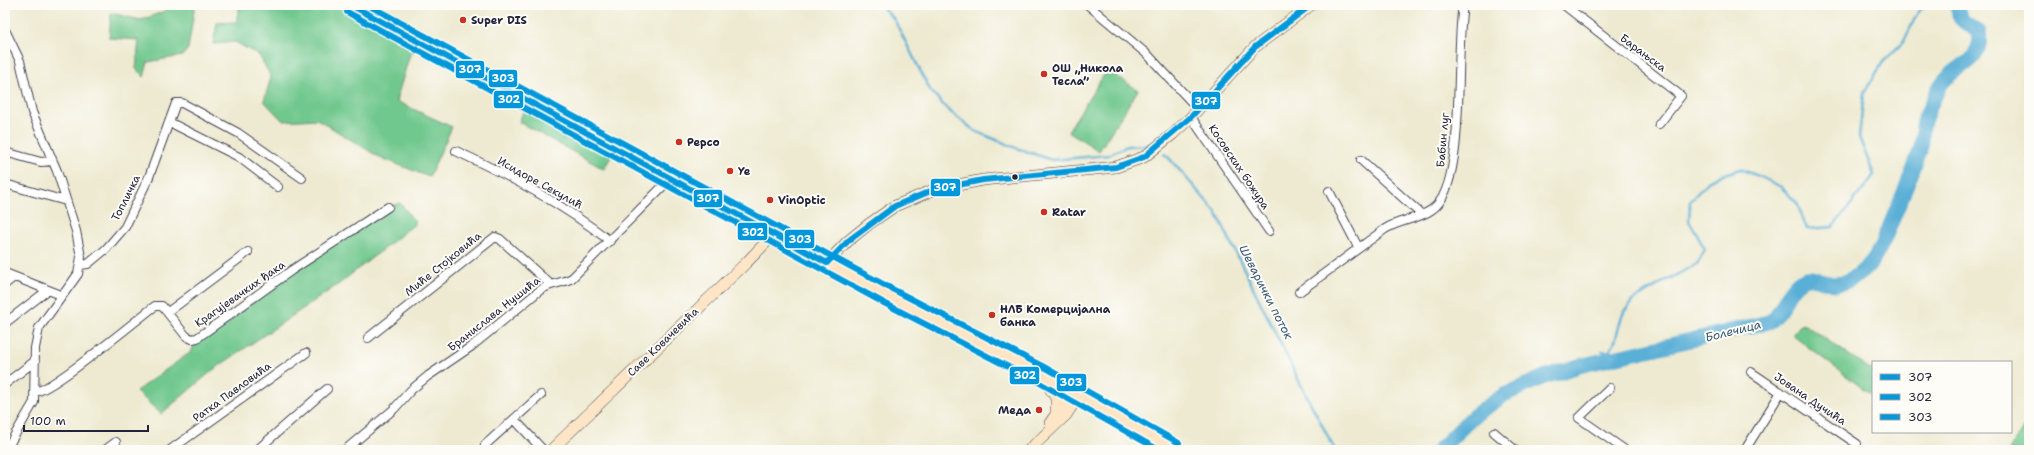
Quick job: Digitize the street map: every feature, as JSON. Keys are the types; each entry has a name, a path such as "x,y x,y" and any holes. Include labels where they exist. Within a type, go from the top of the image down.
{"main road":[{"path":"351,5 827,263 1076,393 1175,450"},
{"path":"827,263 848,241 869,224 895,206 932,190 976,181 1126,165 1149,153 1194,113 1251,50 1312,5"},
{"name":"Саве Ковачевића","path":"551,450 748,262 774,234"},
{"path":"1042,375 1056,398 1061,415"},
{"path":"1029,450 1052,430 1076,393"},
{"path":"1061,415 1080,406 1098,405"}],"street":[{"name":"Косовских божура","path":"1088,5 1148,55 1194,113 1269,231"},
{"name":"Бабин луг","path":"1299,292 1358,247 1394,223 1430,211 1438,205 1444,194 1454,165 1459,39 1463,5"},
{"name":"Барањска","path":"1564,5 1681,96 1658,124"},
{"path":"5,30 20,61 32,112 66,201 79,248 80,265 78,274 61,295 39,328 35,348 35,392 32,407 6,450"},
{"name":"Топличка","path":"80,265 88,264 106,249 125,227 149,177 174,106 182,103 238,133 302,178"},
{"path":"169,122 232,154 278,187"},
{"name":"Исидоре Секулић","path":"456,151 505,174 577,215 610,241"},
{"path":"5,152 41,162 52,161"},
{"path":"1361,160 1421,214"},
{"name":"Бранислава Нушића","path":"345,450 394,409 411,390 428,376 472,346 539,291 550,284 564,282 572,278 610,241 670,178"},
{"path":"5,184 66,201"},
{"path":"1330,190 1358,247"},
{"name":"Крагујевачких ђака","path":"168,312 186,336 197,338 292,270 388,207"},
{"name":"Миће Стојковића","path":"368,338 495,237 500,239 550,284"},
{"path":"35,392 60,378 155,306 162,306 168,312 248,252"},
{"path":"5,273 61,295"},
{"path":"5,284 14,277"},
{"path":"5,323 48,290"},
{"name":"Ратка Павловића","path":"170,450 306,353"},
{"path":"5,384 35,361"},
{"name":"Јована Дучића","path":"1751,372 1857,444"},
{"path":"1610,388 1579,418 1625,450"},
{"path":"257,450 327,390"},
{"path":"1745,450 1781,392"},
{"path":"485,445 541,395"},
{"path":"514,419 543,450"},
{"path":"1494,432 1515,450"},
{"path":"105,450 116,442"}],"green space":[{"path":"167,5 195,5 188,49 182,56 148,62 144,77 136,69 139,40 109,38 111,13 141,20 165,11"},
{"path":"240,5 351,5 422,44 410,54 396,101 452,127 429,177 379,157 317,119 283,121 264,101 271,77 259,55 235,42 213,44 217,23 236,22"},
{"path":"1107,70 1138,90 1099,151 1068,131"},
{"path":"525,107 613,153 604,169 519,122"},
{"path":"400,203 416,223 339,284 213,370 161,414 136,391 191,352 197,338 388,207"},
{"path":"1802,323 1872,370 1872,395 1792,335"},
{"path":"2029,419 2029,450 2009,450"}],"waterway":[{"name":"Шеварички поток","path":"880,5 894,19 930,90 948,110 975,131 1016,148 1052,160 1108,155 1127,146 1151,145"},
{"name":"Болечица","path":"1602,351 1609,352 1615,341 1622,316 1632,301 1697,264 1705,249 1689,221 1690,201 1711,179 1740,169 1761,177 1781,187 1797,203 1807,229 1833,227 1874,175 1859,137 1864,93 1883,62 1904,41 1919,10 1927,5"},
{"name":"Болечица","path":"1439,450 1475,415 1504,395 1544,377 1579,366 1769,322 1778,313 1792,289 1802,280 1806,278 1815,278 1828,283 1837,284 1851,279 1864,270 1873,260 1886,236 1914,169 1921,147 1925,117 1938,90 1943,82 1972,58 1977,51 1979,32 1961,19 1959,16 1959,5"},
{"name":"Шеварички поток","path":"1164,154 1216,212 1301,385 1335,450"}],"transit line":[{"name":"307","path":"351,5 827,263"},
{"name":"303","path":"368,5 892,289 1046,368 1179,443"},
{"name":"307","path":"827,263 848,241 895,206 933,190 983,180 1116,167 1144,157 1191,117 1255,47 1311,5"},
{"name":"302","path":"347,12 884,303 1038,382 1159,450"}],"place":[{"name":"Super DIS","path":"463,20"},
{"name":"ОШ „Никола Тесла”","path":"1044,74"},
{"name":"Pepco","path":"679,142"},
{"name":"Ye","path":"730,171"},
{"name":"VinOptic","path":"770,200"},
{"name":"Ratar","path":"1044,212"},
{"name":"НЛБ Комерцијална банка","path":"992,315"},
{"name":"Меда","path":"1039,410"}]}
